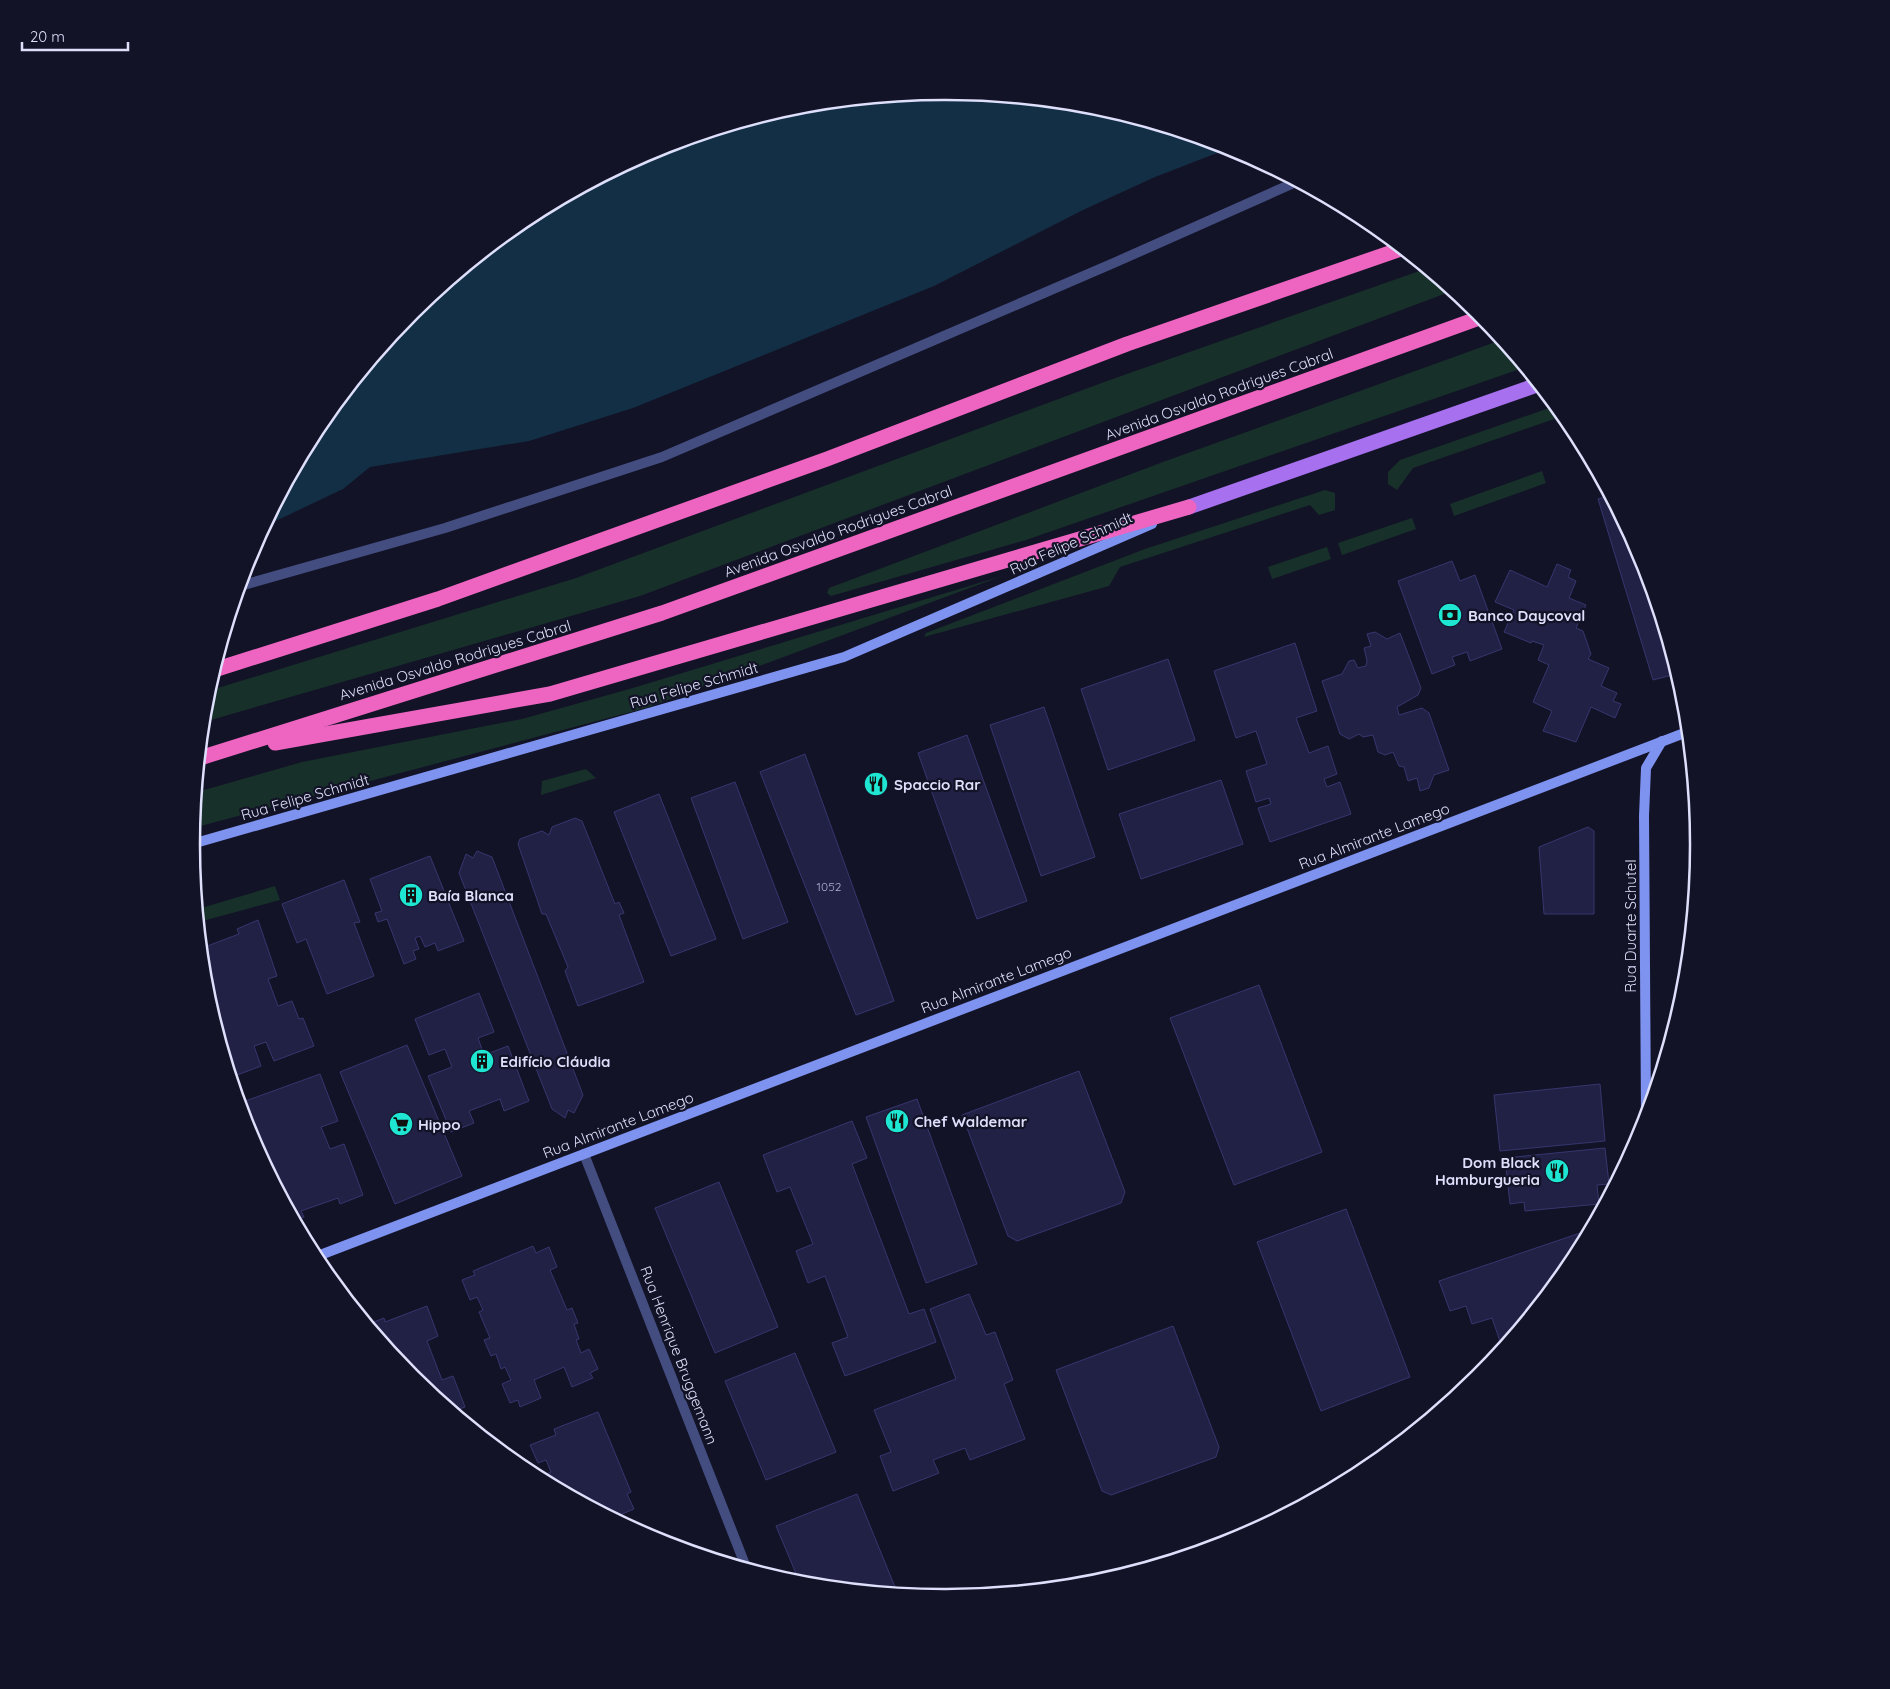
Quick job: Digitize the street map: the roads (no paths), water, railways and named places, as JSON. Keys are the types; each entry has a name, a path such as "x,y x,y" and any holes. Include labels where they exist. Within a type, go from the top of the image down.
{"highway":[{"path":"222,667 438,599 827,459 1128,344 1394,251"},
{"name":"Avenida Osvaldo Rodrigues Cabral","path":"206,757 662,613 1473,320"},
{"path":"206,757 550,694 1189,507"}],"main road":[{"path":"1189,507 1532,387"},
{"name":"Rua Felipe Schmidt","path":"200,842 844,657 1189,507"},
{"name":"Rua Almirante Lamego","path":"323,1254 1681,734"},
{"name":"Rua Duarte Schutel","path":"1646,1095 1644,816 1646,768 1662,741"}],"street":[{"path":"248,584 445,528 662,457 1116,262 1289,185"},
{"name":"Rua Henrique Bruggemann","path":"584,1154 743,1561"}],"water":[{"path":"945,100 1042,106 1090,114 1138,125 1218,153 1155,177 1083,210 934,286 633,408 529,441 370,467 343,489 274,522 300,472 354,391 419,318 454,285 531,225 616,177 660,157 752,125 800,114 848,106"}],"place":[{"name":"Banco Daycoval","path":"1450,615"},
{"name":"Spaccio Rar","path":"876,784"},
{"name":"Baía Blanca","path":"411,895"},
{"name":"Edifício Cláudia","path":"482,1061"},
{"name":"Chef Waldemar","path":"897,1121"},
{"name":"Hippo","path":"401,1124"},
{"name":"Dom Black Hamburgueria","path":"1557,1171"}]}
